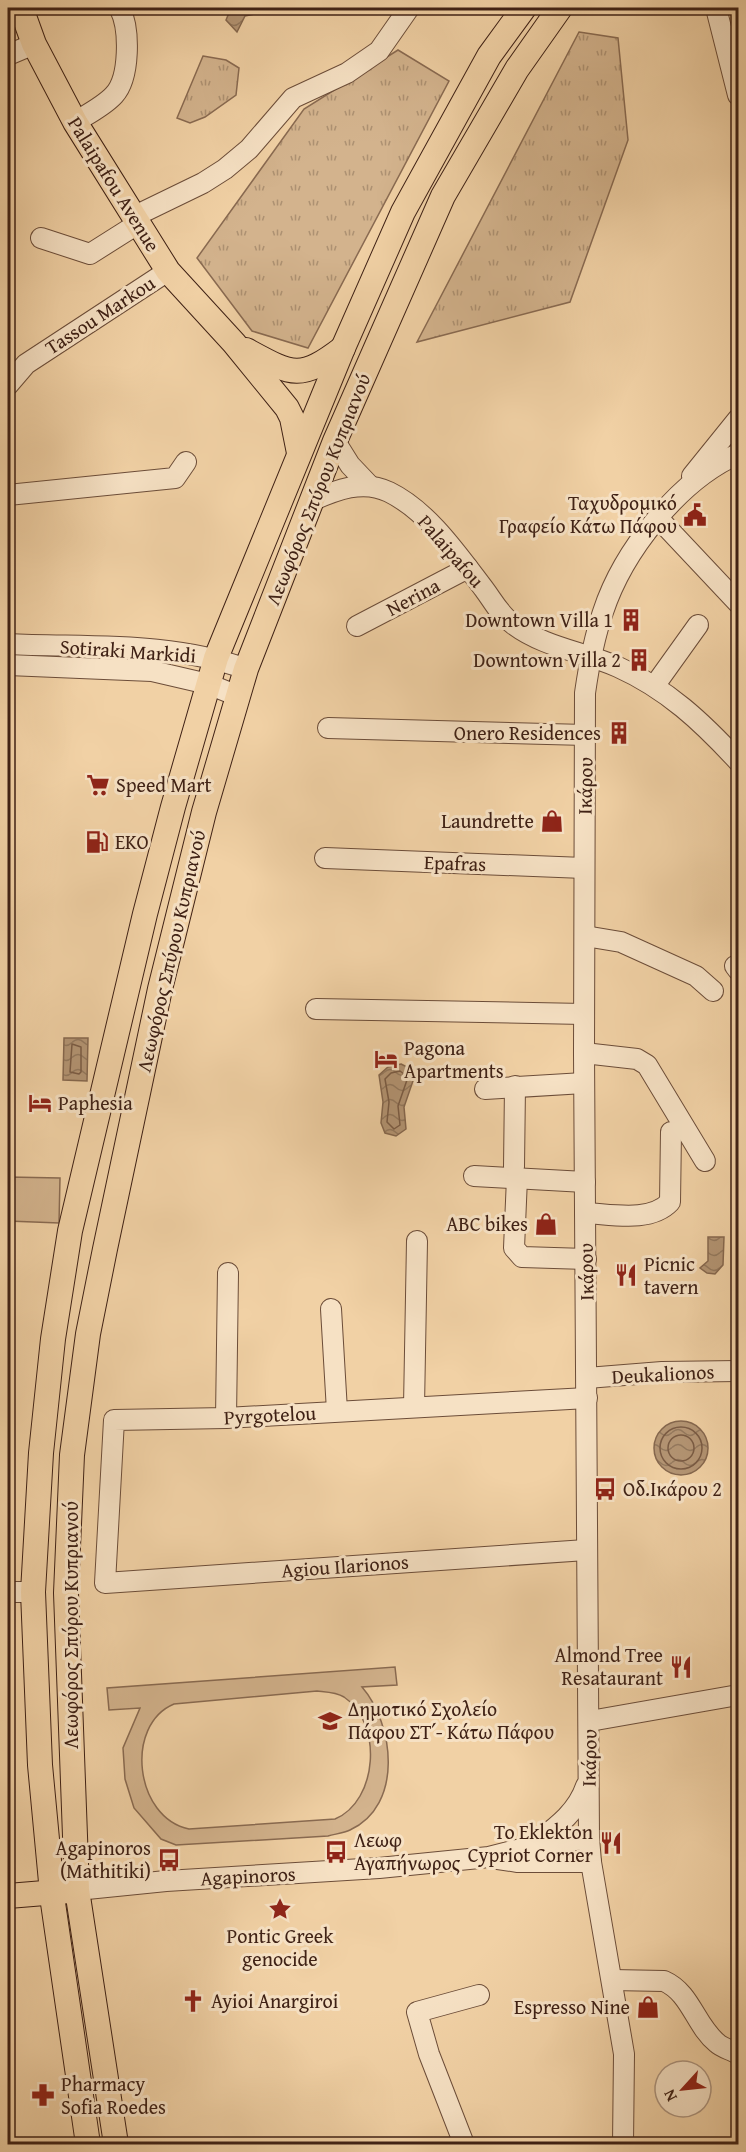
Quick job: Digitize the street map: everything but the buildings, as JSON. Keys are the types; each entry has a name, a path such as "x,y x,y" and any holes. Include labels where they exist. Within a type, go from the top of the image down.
{"main road":[{"name":"Palaipafou Avenue","path":"21,8 34,44 75,122 168,270 234,343 287,408 292,418 299,453"},
{"name":"Λεωφόρος Σπύρου Κυπριανού","path":"88,2145 52,1892 40,1766 33,1592 41,1453 52,1339 70,1231 148,904 216,658 343,348 403,212 489,56 524,8"},
{"name":"Λεωφόρος Σπύρου Κυπριανού","path":"116,2145 77,1890 66,1593 72,1455 88,1334 139,1088 204,812 237,696 311,501 335,441 443,196 518,69 560,8"},
{"name":"Palaipafou Avenue","path":"234,343 288,371 318,367 343,348"},
{"name":"Agapinoros","path":"8,1896 77,1890"}],"street":[{"path":"41,238 90,254 137,220 203,183 225,169 249,149 294,98 347,73 379,51 406,8"},
{"path":"716,8 738,95"},
{"path":"75,122 116,94 122,81 128,35 120,9"},
{"path":"8,55 34,44"},
{"name":"Tassou Markou","path":"8,385 26,364 168,270"},
{"path":"676,497 738,419"},
{"path":"335,441 350,465 369,485"},
{"name":"Ικάρου","path":"623,2145 624,2054 591,1862 589,1838 584,1083 585,693 603,610 625,566 658,518 676,497 721,463 738,454"},
{"path":"8,495 175,478 186,462"},
{"path":"311,501 343,488 369,485"},
{"name":"Palaipafou","path":"369,485 390,492 419,512 468,568 503,615 513,624 553,644 591,657 656,685 707,728 738,761"},
{"path":"658,518 738,603"},
{"name":"Nerina","path":"357,626 468,568"},
{"path":"656,685 698,625"},
{"name":"Sotiraki Markidi","path":"8,644 144,648 216,658 246,669"},
{"name":"Sotiraki Markidi","path":"8,665 152,670 208,684 237,696"},
{"path":"328,728 586,735"},
{"name":"Epafras","path":"325,858 584,868"},
{"path":"585,936 621,942 696,976 713,991"},
{"path":"316,1010 584,1014"},
{"path":"584,1053 637,1059 647,1065 705,1161"},
{"path":"485,1089 584,1083"},
{"path":"515,1086 514,1248 522,1257 586,1259"},
{"path":"585,1214 641,1215 656,1212 665,1207 670,1202 671,1132"},
{"path":"474,1176 516,1172 585,1182"},
{"path":"414,1407 417,1241"},
{"path":"226,1418 228,1273"},
{"path":"331,1309 337,1411"},
{"name":"Deukalionos","path":"587,1378 662,1372 738,1371"},
{"name":"Pyrgotelou","path":"105,1582 114,1420 226,1418 587,1398"},
{"name":"Agiou Ilarionos","path":"105,1582 586,1550"},
{"path":"8,1592 33,1592"},
{"path":"590,1720 738,1695"},
{"path":"531,1847 559,1826 572,1811 581,1799 588,1778"},
{"name":"Agapinoros","path":"77,1890 166,1881 379,1868 489,1857 531,1847 589,1838"},
{"name":"Agapinoros","path":"489,1857 518,1862 591,1862"},
{"path":"612,1980 664,1980 672,1984 683,1995 717,2043 738,2054"},
{"path":"464,2145 429,2054 417,2012 479,1995"}],"green space":[{"path":"579,32 618,38 628,140 570,302 417,342"},
{"path":"398,50 449,81 308,348 252,331 197,258 304,109"},
{"path":"203,56 226,60 239,68 236,95 205,117 190,123 177,118"},
{"path":"8,1177 60,1178 59,1223 8,1221"},
{"path":"395,1667 397,1685 362,1687 373,1703 387,1742 386,1784 379,1802 367,1818 342,1833 328,1836 176,1845 161,1839 134,1808 125,1779 123,1748 140,1708 109,1710 107,1688","holes":["317,1691 341,1695 357,1709 365,1724 370,1742 367,1779 360,1796 349,1810 335,1819 189,1829 171,1821 157,1808 147,1790 142,1770 143,1750 148,1731 158,1715 174,1704"]}],"water":[{"path":"231,8 269,8 268,11 245,16 237,32 226,20"},
{"path":"64,1038 88,1038 87,1081 63,1080"},
{"path":"401,1064 413,1070 414,1078 404,1107 406,1129 396,1136 385,1133 381,1123 383,1102 379,1075 388,1067"},
{"path":"708,1237 724,1237 723,1265 715,1274 707,1273 700,1268 708,1261"},
{"path":"681,1421 691,1423 700,1429 706,1438 708,1448 706,1458 700,1467 691,1473 681,1475 671,1473 662,1467 656,1458 654,1448 656,1438 662,1429 671,1423"}],"place":[{"name":"Ταχυδρομικό Γραφείο Κάτω Πάφου","path":"695,515"},
{"name":"Downtown Villa 1","path":"631,620"},
{"name":"Downtown Villa 2","path":"639,660"},
{"name":"Onero Residences","path":"619,733"},
{"name":"Speed Mart","path":"98,785"},
{"name":"Laundrette","path":"552,821"},
{"name":"EKO","path":"97,842"},
{"name":"Pagona Apartments","path":"386,1059"},
{"name":"Paphesia","path":"40,1103"},
{"name":"ABC bikes","path":"546,1224"},
{"name":"Picnic tavern","path":"626,1275"},
{"name":"Οδ.Ικάρου 2","path":"605,1489"},
{"name":"Almond Tree Resataurant","path":"681,1667"},
{"name":"Δημοτικό Σχολείο Πάφου ΣΤ΄ - Κάτω Πάφου","path":"330,1721"},
{"name":"To Eklekton Cypriot Corner","path":"611,1843"},
{"name":"Λεωφ Αγαπήνωρος","path":"336,1852"},
{"name":"Agapinoros (Mathitiki)","path":"169,1860"},
{"name":"Pontic Greek genocide","path":"280,1909"},
{"name":"Ayioi Anargiroi","path":"193,2001"},
{"name":"Espresso Nine","path":"648,2007"},
{"name":"Pharmacy Sofia Roedes","path":"43,2095"}]}
